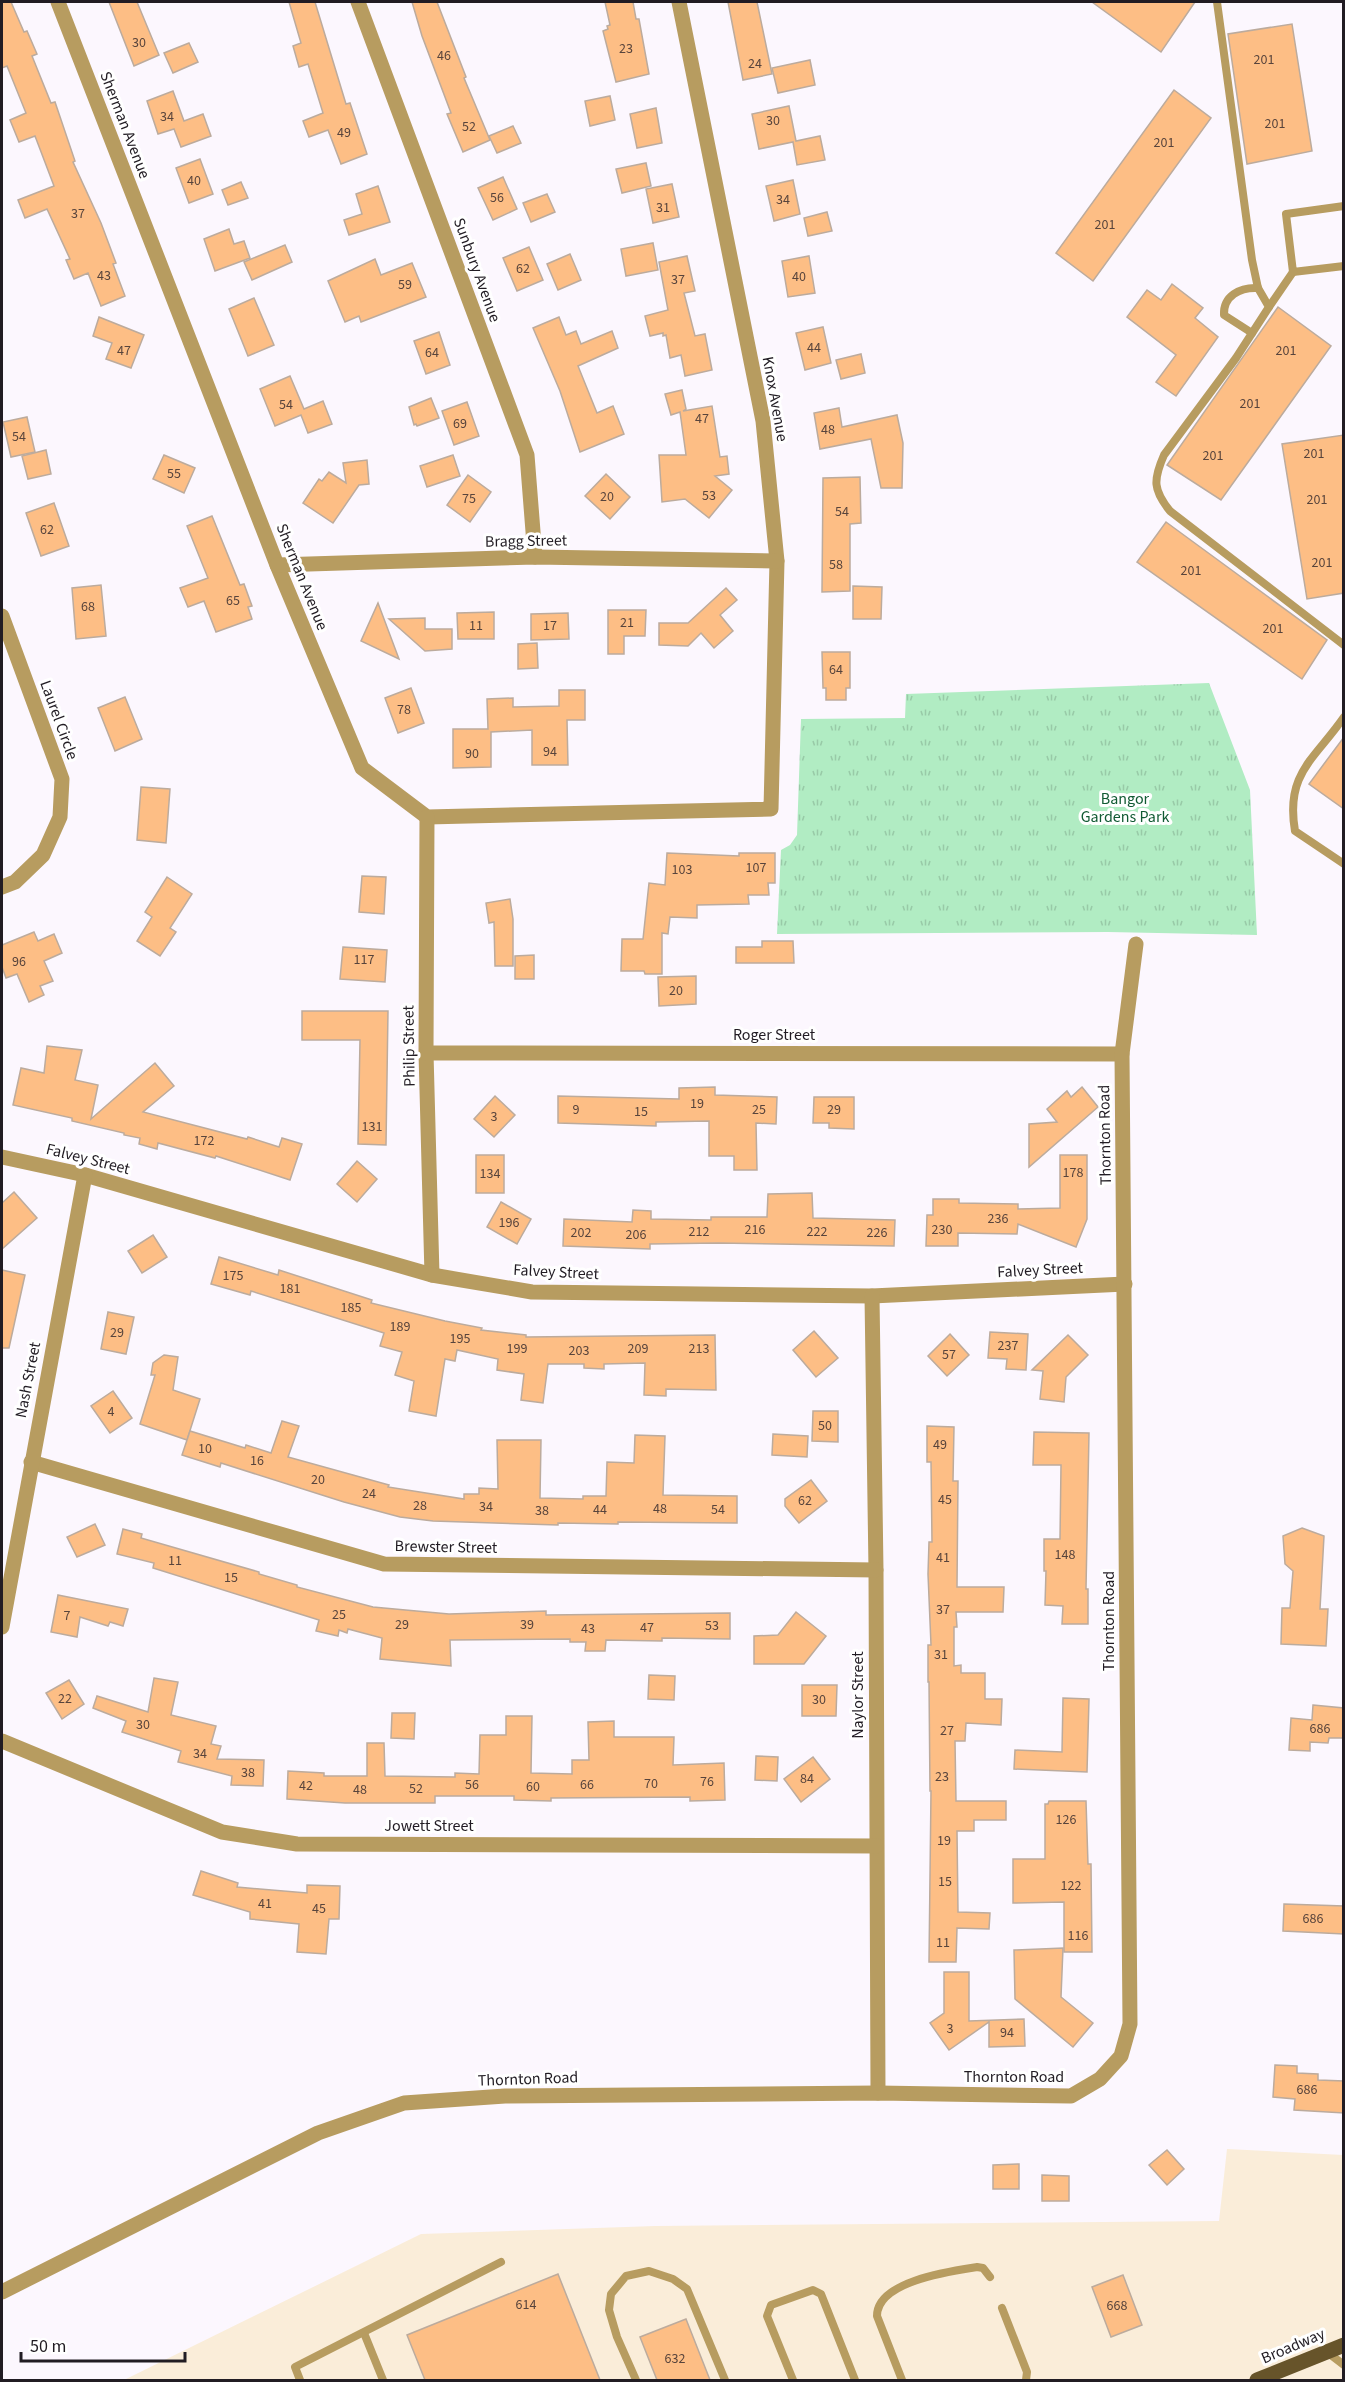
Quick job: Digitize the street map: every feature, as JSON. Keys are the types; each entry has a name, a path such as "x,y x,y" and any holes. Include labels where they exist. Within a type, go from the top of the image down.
{"main road":[{"name":"Broadway","path":"1257,2380 1344,2345"}],"street":[{"name":"Sherman Avenue","path":"58,2 277,565 362,768 426,817"},
{"name":"Sunbury Avenue","path":"358,2 527,455 535,557"},
{"name":"Knox Avenue","path":"426,817 771,809 777,561 763,421 679,2"},
{"name":"Bragg Street","path":"277,565 535,557 777,561"},
{"name":"Laurel Circle","path":"2,616 62,779 60,817 43,855 15,882 2,887"},
{"name":"Philip Street","path":"426,817 426,1053 432,1275"},
{"name":"Thornton Road","path":"2,2292 318,2133 404,2103 505,2096 878,2093 1071,2096 1100,2079 1121,2056 1130,2024 1122,1054 1136,944"},
{"name":"Roger Street","path":"426,1053 1122,1054"},
{"name":"Falvey Street","path":"2,1157 85,1175 432,1275 532,1292 872,1296 1125,1284"},
{"name":"Nash Street","path":"2,1628 85,1175"},
{"name":"Naylor Street","path":"872,1296 876,1570 878,2093"},
{"name":"Brewster Street","path":"31,1462 384,1564 876,1570"},
{"name":"Jowett Street","path":"2,1741 222,1832 297,1844 876,1846"}],"lane":[{"path":"1217,2 1258,288 1269,307"},
{"path":"1344,206 1286,214 1293,272 1164,456 1158,468 1155,483 1159,498 1170,511 1344,645"},
{"path":"1293,272 1344,266"},
{"path":"1252,333 1224,315 1224,307 1230,296 1239,290 1258,288"},
{"path":"1344,717 1304,767 1293,794 1292,813 1295,831 1344,864"},
{"path":"300,2380 295,2367 501,2262"},
{"path":"902,2380 877,2316 877,2308 881,2300 898,2288 939,2273 977,2267 983,2268 990,2277"},
{"path":"636,2380 617,2337 609,2310 611,2294 626,2276 649,2271 673,2279 687,2289 725,2380"},
{"path":"793,2380 767,2316 768,2311 771,2305 813,2290 821,2294 855,2380"},
{"path":"1002,2308 1027,2372 1026,2380"},
{"path":"364,2333 383,2380"},
{"path":"1327,2352 1344,2365"}],"shaded area":[{"path":"1227,2149 1343,2155 1343,2380 124,2380 421,2234 655,2226 1219,2221"}],"green space":[{"name":"Bangor Gardens Park","path":"1209,683 1250,790 1257,935 1108,932 777,934 781,850 790,845 797,835 801,719 905,718 906,694"}],"building":[{"path":"2,2 11,2 24,32 27,31 37,54 32,56 51,103 55,102 75,161 73,162 101,223 116,263 113,264 125,296 101,306 88,273 74,279 66,260 70,259 47,209 25,218 18,200 54,186 35,136 19,142 10,120 26,113 7,66 2,68"},
{"path":"109,2 137,2 159,55 134,66"},
{"path":"289,2 315,2 346,104 350,103 367,154 341,164 328,130 309,137 303,121 323,113 308,64 299,67 293,46 301,43"},
{"path":"412,2 437,2 466,77 464,78 490,140 463,152 447,114 451,113 422,36"},
{"path":"605,2 633,2 636,19 639,19 649,74 616,82 603,31 610,25"},
{"path":"728,2 757,2 772,74 743,80"},
{"path":"1092,2 1195,2 1161,52"},
{"path":"1292,24 1312,151 1247,164 1228,34"},
{"path":"189,43 198,62 173,73 164,53"},
{"path":"810,60 815,85 778,93 772,68"},
{"path":"1174,90 1211,118 1093,281 1056,253"},
{"path":"173,91 184,121 203,114 211,136 181,147 174,129 158,134 147,101"},
{"path":"610,96 615,120 590,126 585,101"},
{"path":"789,106 796,141 820,136 825,160 797,165 793,142 759,149 752,114"},
{"path":"656,108 662,143 637,148 630,114"},
{"path":"513,126 521,143 497,153 489,136"},
{"path":"200,159 213,194 189,203 176,168"},
{"path":"646,163 651,186 622,193 616,169"},
{"path":"503,177 517,209 493,220 478,188"},
{"path":"793,180 800,214 774,221 766,186"},
{"path":"241,182 248,198 228,205 222,190"},
{"path":"672,184 679,217 653,223 646,189"},
{"path":"378,186 390,222 349,235 344,220 362,214 356,194"},
{"path":"547,194 555,212 531,222 523,203"},
{"path":"827,212 832,231 808,236 804,218"},
{"path":"229,229 234,244 244,241 250,258 215,271 204,239"},
{"path":"653,243 658,270 626,276 621,249"},
{"path":"285,245 292,262 252,280 244,262"},
{"path":"529,247 543,280 517,291 503,258"},
{"path":"570,254 581,280 558,290 547,264"},
{"path":"687,256 695,291 684,293 695,336 705,334 712,370 685,376 681,355 670,358 666,335 663,336 663,333 650,336 645,316 668,310 659,262"},
{"path":"809,256 815,293 788,297 782,261"},
{"path":"375,259 381,275 412,263 426,297 361,322 359,316 345,322 328,281"},
{"path":"1172,284 1203,308 1195,318 1218,337 1176,396 1156,382 1176,355 1127,317 1147,290 1161,300"},
{"path":"254,298 274,345 248,356 229,309"},
{"path":"1278,307 1331,346 1221,500 1167,465"},
{"path":"99,317 144,335 131,368 106,359 112,343 93,336"},
{"path":"559,317 566,335 576,331 581,344 612,331 618,348 578,366 597,413 613,406 624,434 580,452 560,391 533,328"},
{"path":"823,327 831,363 805,370 796,333"},
{"path":"439,332 450,365 426,374 414,341"},
{"path":"861,354 865,373 841,379 836,360"},
{"path":"290,376 304,409 323,401 332,424 308,433 301,415 275,426 260,389"},
{"path":"682,390 686,409 683,411 712,406 720,457 727,456 729,474 715,476 732,490 709,518 685,499 662,502 659,455 686,455 680,412 671,415 665,394"},
{"path":"431,398 439,418 414,425 409,407"},
{"path":"467,402 479,436 454,445 442,411"},
{"path":"839,408 842,427 897,415 903,443 902,488 881,488 871,439 820,449 814,413"},
{"path":"27,417 35,452 11,457 3,422"},
{"path":"1344,435 1344,593 1307,599 1282,444"},
{"path":"46,450 51,474 28,479 22,456"},
{"path":"164,455 195,468 184,493 153,479"},
{"path":"453,455 460,476 427,487 420,466"},
{"path":"367,460 369,484 359,485 333,523 303,503 319,479 322,481 329,472 346,483 343,463"},
{"path":"606,474 630,497 610,519 585,496"},
{"path":"468,475 491,492 470,522 447,505"},
{"path":"860,477 861,523 850,524 850,591 822,592 823,478"},
{"path":"54,503 69,546 41,556 26,513"},
{"path":"212,516 240,585 244,584 252,606 248,607 252,619 216,632 204,601 188,607 180,588 208,578 187,526"},
{"path":"1166,522 1327,640 1302,679 1137,562"},
{"path":"101,585 106,636 76,639 72,588"},
{"path":"853,586 882,587 881,619 853,619"},
{"path":"726,588 737,600 720,615 733,631 714,648 701,633 688,646 659,645 659,623 688,623"},
{"path":"378,603 399,659 361,641"},
{"path":"608,610 646,610 645,636 624,636 624,654 608,654"},
{"path":"494,612 494,639 458,639 457,613"},
{"path":"568,613 569,639 531,640 531,614"},
{"path":"425,618 425,629 452,629 452,649 425,651 389,619"},
{"path":"537,643 538,668 518,669 518,644"},
{"path":"822,652 850,652 850,688 846,688 846,700 826,700 826,688 823,688"},
{"path":"411,688 424,723 398,733 385,698"},
{"path":"559,690 585,690 585,720 567,720 568,765 532,765 532,730 491,732 491,767 453,768 453,729 488,729 487,699 513,698 513,707 559,706"},
{"path":"125,697 142,739 115,751 98,708"},
{"path":"1344,737 1344,809 1309,784"},
{"path":"141,787 170,789 166,843 137,840"},
{"path":"667,853 739,856 739,853 775,853 775,883 768,883 769,895 748,895 749,904 697,905 697,918 670,917 668,934 662,933 662,974 621,971 622,939 643,939 649,883 665,885"},
{"path":"362,876 386,877 384,914 359,912"},
{"path":"167,877 192,894 170,928 176,932 160,956 137,941 152,917 145,912"},
{"path":"510,899 513,919 513,966 495,966 494,922 489,923 486,903"},
{"path":"34,932 38,941 54,934 62,953 44,961 53,981 40,986 44,995 29,1002 17,974 6,978 2,967 2,945"},
{"path":"762,941 793,941 794,963 736,963 736,947 762,947"},
{"path":"343,947 387,950 385,982 340,979"},
{"path":"534,955 534,979 515,979 515,956"},
{"path":"696,976 696,1004 659,1006 658,977"},
{"path":"302,1011 388,1011 386,1145 358,1144 360,1040 302,1040"},
{"path":"47,1046 82,1050 75,1080 98,1085 91,1119 155,1063 174,1086 143,1112 247,1139 248,1137 279,1147 282,1138 302,1144 290,1180 216,1156 215,1158 158,1143 157,1149 139,1144 140,1138 124,1135 124,1133 72,1121 72,1118 13,1105 21,1068 44,1073"},
{"path":"715,1087 715,1095 777,1097 776,1124 756,1123 757,1170 734,1170 734,1156 709,1156 709,1121 656,1122 656,1126 558,1123 558,1096 679,1099 679,1088"},
{"path":"1082,1087 1098,1107 1029,1167 1029,1124 1057,1122 1047,1109 1067,1091 1071,1097"},
{"path":"495,1096 515,1115 494,1137 474,1119"},
{"path":"814,1097 854,1097 854,1129 829,1128 829,1123 813,1123"},
{"path":"476,1155 504,1155 504,1193 476,1193"},
{"path":"1060,1155 1087,1155 1087,1219 1076,1247 1018,1224 1017,1234 958,1233 958,1246 926,1246 927,1215 933,1215 933,1199 959,1199 959,1203 1018,1204 1018,1209 1060,1208"},
{"path":"357,1161 377,1179 357,1202 337,1184"},
{"path":"14,1192 37,1218 2,1249 2,1203"},
{"path":"812,1193 813,1218 895,1220 894,1246 718,1243 650,1244 650,1249 563,1246 564,1219 632,1222 633,1210 651,1211 651,1219 711,1220 711,1217 767,1217 768,1194"},
{"path":"501,1202 531,1219 517,1244 487,1227"},
{"path":"153,1235 167,1257 142,1273 128,1251"},
{"path":"219,1257 278,1275 279,1270 372,1300 371,1303 482,1328 481,1330 526,1335 526,1337 715,1335 716,1390 666,1389 666,1396 644,1395 645,1363 604,1364 604,1369 584,1368 584,1364 548,1364 543,1403 521,1400 524,1374 497,1370 498,1359 457,1350 455,1361 445,1359 436,1416 409,1411 414,1381 395,1375 402,1352 380,1346 384,1333 251,1291 250,1295 211,1284"},
{"path":"2,1270 25,1275 9,1348 2,1348"},
{"path":"108,1312 134,1317 126,1354 101,1349"},
{"path":"814,1331 838,1358 816,1377 793,1350"},
{"path":"990,1332 1028,1334 1026,1370 1006,1369 1007,1359 988,1358"},
{"path":"950,1334 969,1355 947,1376 928,1356"},
{"path":"1068,1335 1088,1355 1066,1377 1064,1402 1040,1399 1043,1371 1032,1370"},
{"path":"164,1355 178,1357 173,1390 200,1399 187,1440 140,1424 155,1375 151,1375 153,1363"},
{"path":"113,1391 132,1418 110,1433 91,1406"},
{"path":"813,1411 838,1411 838,1442 812,1441"},
{"path":"282,1421 299,1426 288,1457 389,1485 388,1487 464,1499 464,1494 479,1494 479,1488 498,1489 497,1440 541,1440 540,1498 583,1499 583,1496 606,1496 607,1462 634,1463 635,1435 665,1436 663,1495 737,1496 737,1523 618,1522 618,1524 558,1523 558,1525 433,1521 400,1517 344,1502 221,1463 220,1467 182,1455 190,1431 245,1448 246,1445 271,1453"},
{"path":"927,1426 954,1427 953,1481 958,1481 957,1587 1004,1587 1003,1612 956,1612 957,1627 954,1627 954,1666 961,1665 961,1673 985,1673 985,1699 1002,1699 1001,1725 966,1723 965,1741 955,1741 956,1801 1006,1801 1006,1820 974,1820 974,1831 957,1831 958,1912 990,1913 989,1929 957,1928 956,1962 929,1962 931,1791 928,1645 931,1645 928,1574 929,1542 932,1542 931,1462 927,1462"},
{"path":"1034,1432 1089,1433 1086,1589 1088,1589 1088,1624 1062,1624 1063,1606 1045,1605 1044,1539 1060,1539 1061,1465 1033,1465"},
{"path":"773,1434 808,1436 807,1457 772,1455"},
{"path":"811,1480 827,1501 799,1523 785,1506 785,1499"},
{"path":"95,1524 105,1545 77,1557 67,1537"},
{"path":"1302,1528 1324,1536 1320,1609 1328,1609 1326,1646 1281,1644 1282,1608 1290,1608 1293,1571 1285,1564 1283,1536"},
{"path":"123,1529 142,1534 141,1538 259,1572 259,1574 297,1585 297,1587 373,1607 449,1614 546,1611 546,1615 730,1613 730,1639 606,1640 605,1651 585,1651 586,1642 570,1642 570,1639 450,1640 451,1666 380,1659 382,1638 348,1629 347,1633 339,1630 338,1636 316,1631 319,1620 153,1568 154,1563 117,1554"},
{"path":"58,1595 128,1609 123,1626 110,1622 108,1626 80,1617 77,1637 51,1632"},
{"path":"796,1612 826,1636 804,1664 754,1664 754,1636 778,1635"},
{"path":"649,1675 675,1676 674,1700 648,1699"},
{"path":"154,1678 178,1682 171,1715 216,1726 211,1744 221,1746 217,1759 264,1760 263,1786 231,1785 232,1776 178,1762 181,1751 122,1732 126,1721 93,1708 97,1696 148,1712"},
{"path":"69,1680 84,1704 62,1719 46,1693"},
{"path":"802,1685 837,1685 836,1716 802,1716"},
{"path":"1063,1698 1089,1699 1087,1772 1014,1769 1015,1750 1062,1752"},
{"path":"1313,1705 1344,1708 1344,1738 1329,1738 1328,1743 1310,1742 1310,1751 1289,1750 1291,1718 1312,1720"},
{"path":"392,1713 415,1713 414,1739 391,1738"},
{"path":"506,1716 532,1716 531,1773 572,1774 572,1760 589,1760 588,1722 614,1721 614,1737 674,1737 673,1765 724,1763 725,1800 690,1801 690,1797 551,1798 551,1801 514,1800 514,1796 435,1796 435,1803 345,1803 287,1799 288,1771 324,1773 324,1776 367,1776 367,1743 384,1743 385,1776 455,1777 455,1773 479,1774 480,1735 506,1735"},
{"path":"756,1756 778,1757 777,1781 755,1780"},
{"path":"813,1757 830,1779 801,1802 784,1779"},
{"path":"1049,1801 1086,1801 1088,1864 1091,1864 1092,1952 1064,1952 1064,1902 1013,1903 1013,1859 1045,1859 1045,1804"},
{"path":"201,1871 238,1883 237,1887 307,1893 307,1885 340,1886 339,1919 329,1919 326,1954 297,1952 299,1924 250,1919 250,1912 193,1895"},
{"path":"1284,1904 1344,1906 1344,1934 1283,1931"},
{"path":"1063,1948 1061,1997 1093,2023 1073,2047 1015,1999 1014,1950"},
{"path":"944,1972 969,1972 969,2021 1024,2019 1025,2046 989,2047 989,2022 949,2050 930,2023 944,2013"},
{"path":"1275,2065 1297,2066 1297,2073 1318,2074 1318,2080 1344,2081 1344,2113 1294,2110 1295,2099 1273,2097"},
{"path":"1167,2150 1184,2169 1167,2185 1149,2165"},
{"path":"1019,2164 1019,2189 993,2189 993,2165"},
{"path":"1042,2175 1069,2176 1069,2201 1042,2201"},
{"path":"558,2274 600,2380 425,2380 407,2335"},
{"path":"1123,2275 1142,2325 1111,2337 1092,2287"},
{"path":"686,2319 710,2380 657,2380 640,2337"}]}
